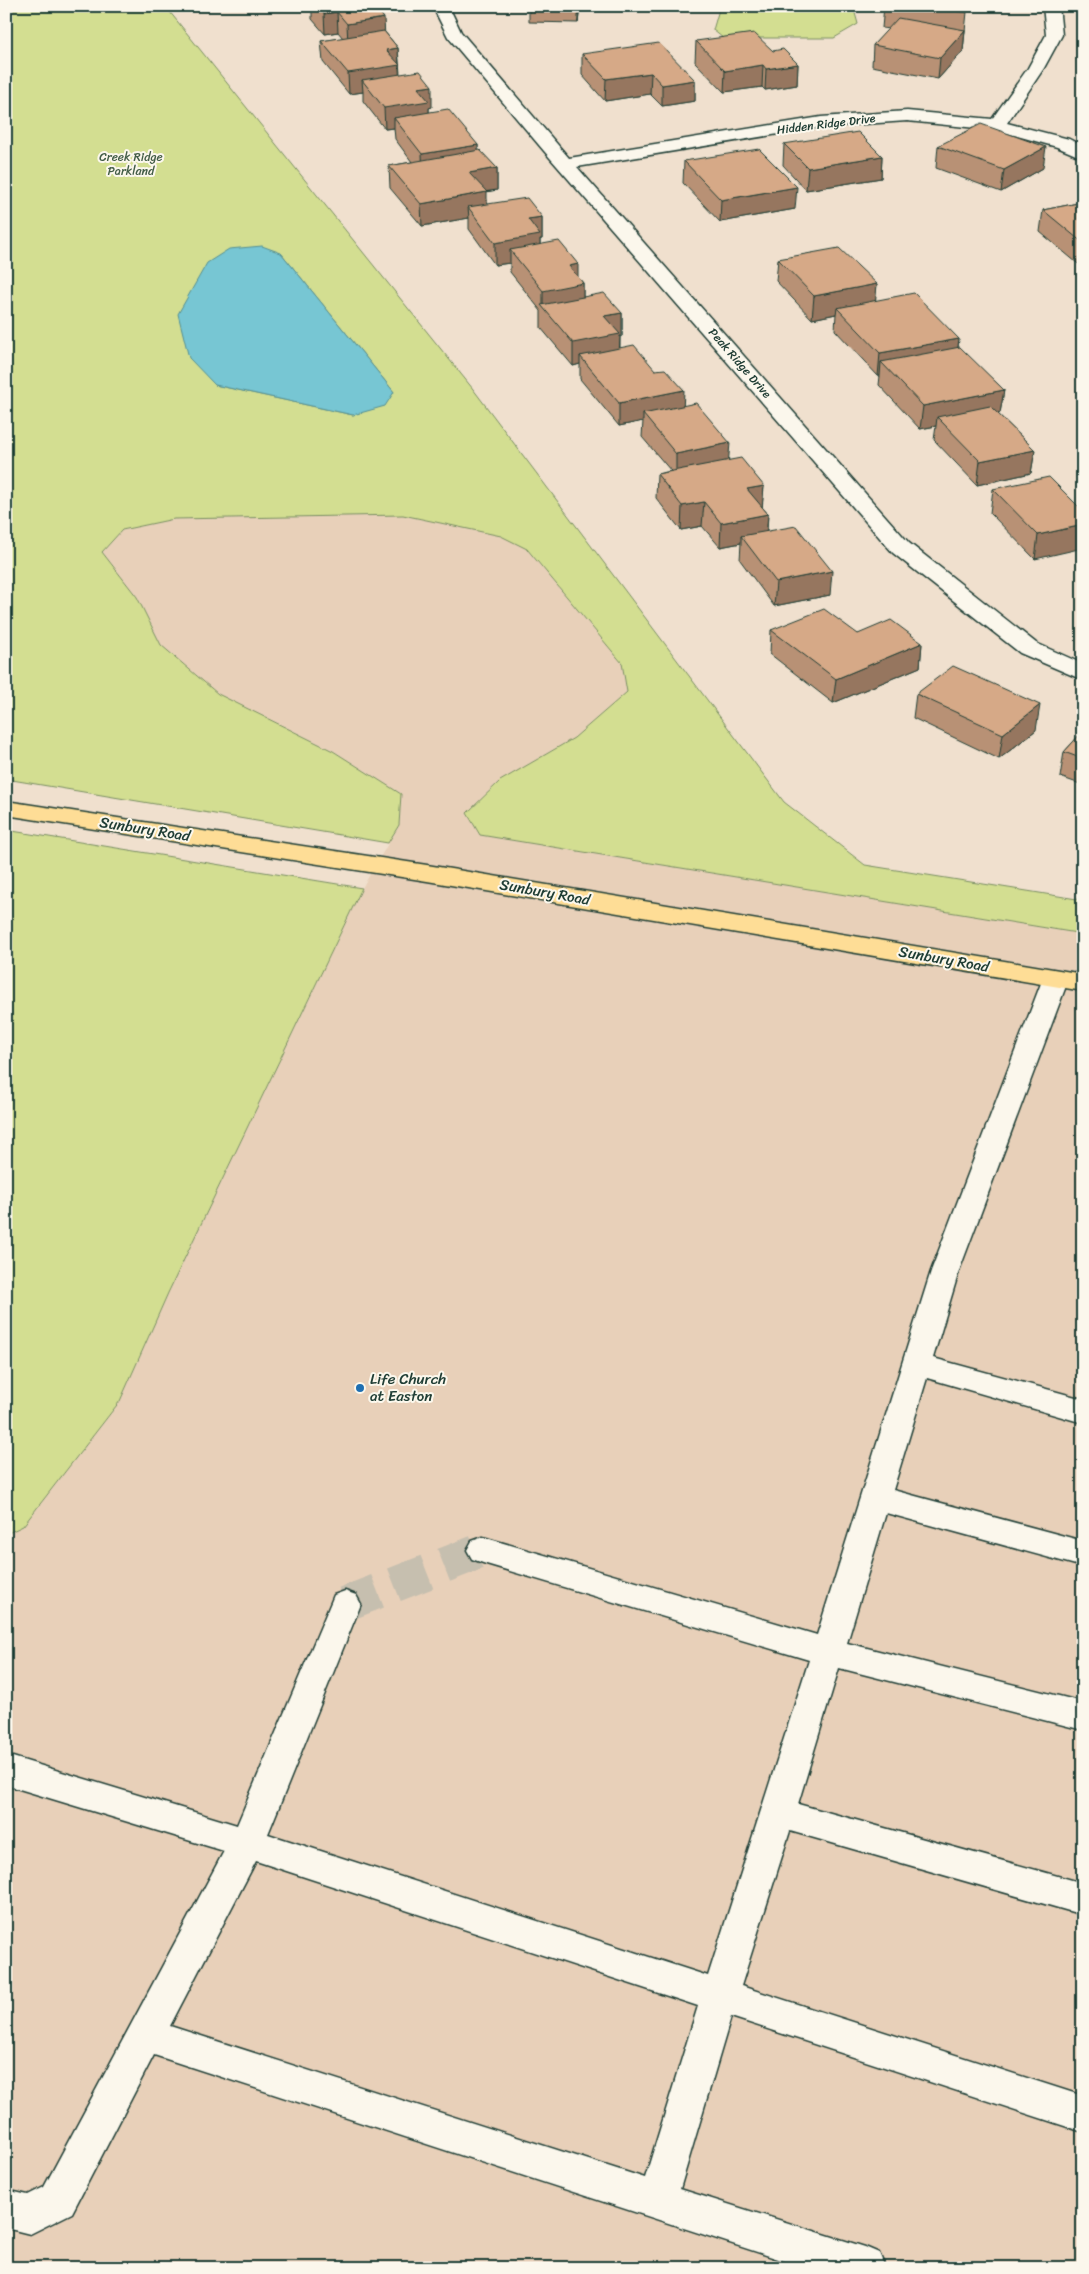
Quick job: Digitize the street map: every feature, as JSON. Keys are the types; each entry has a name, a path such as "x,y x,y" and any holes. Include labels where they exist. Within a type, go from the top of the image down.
{"main road":[{"name":"Sunbury Road","path":"6,808 427,873 1069,981"}],"street":[{"name":"Peak Ridge Drive","path":"446,6 442,11 454,34 550,147 567,164 901,548 1028,648 1083,673"},
{"path":"997,125 1036,68 1054,35 1051,6"},
{"name":"Hidden Ridge Drive","path":"567,164 821,122 907,116 997,125 1063,143 1083,153"},
{"path":"657,2201 719,1996 734,1956 946,1271 1069,981"},
{"path":"916,1364 1083,1411"},
{"path":"875,1498 1083,1554"},
{"path":"483,1550 828,1652 1083,1716"},
{"path":"6,2209 30,2215 58,2200 247,1843 345,1604"},
{"path":"6,1770 247,1843 1083,2114"},
{"path":"778,1814 1083,1899"},
{"path":"146,2035 657,2201 865,2266"}],"shaded area":[{"path":"403,515 502,536 527,549 622,663 627,692 574,738 500,781 467,813 480,835 1083,934 1083,2268 6,2268 6,1534 23,1526 120,1401 168,1293 362,888 399,825 401,794 333,751 218,694 161,645 137,597 102,552 122,530 174,519"}],"green space":[{"name":"Creek Ridge Parkland","path":"6,6 165,6 473,389 784,802 865,865 1083,900 1083,934 480,835 467,813 500,781 574,738 627,692 622,663 527,549 501,536 403,515 174,519 122,530 102,552 137,597 161,645 218,694 333,751 401,794 399,825 388,843 6,779","holes":["281,253 394,392 353,415 215,385"]},
{"path":"720,6 853,6 858,24 834,38 723,38 713,30"},
{"path":"6,830 362,888 168,1293 120,1401 23,1526 6,1534"}],"water":[{"path":"262,246 281,253 394,392 385,406 353,415 215,385 189,358 178,314 207,263 229,249"}],"building":[{"path":"318,6 374,6 384,18 347,24 337,12 324,14"},
{"path":"884,6 967,6 967,12 884,8"},
{"path":"898,18 965,30 940,58 873,45"},
{"path":"384,31 398,48 386,50 400,65 348,73 321,41"},
{"path":"754,33 773,51 783,49 798,64 766,69 763,65 725,71 696,41"},
{"path":"659,43 695,80 662,85 651,73 606,79 582,54"},
{"path":"420,71 432,86 418,88 429,101 384,108 362,80"},
{"path":"448,109 478,145 422,154 394,118"},
{"path":"981,124 1046,147 1004,170 938,146"},
{"path":"858,132 882,156 808,168 784,144"},
{"path":"759,149 797,187 721,200 684,161"},
{"path":"480,150 497,168 469,173 487,192 421,204 389,166"},
{"path":"527,198 542,217 528,219 540,235 495,243 468,207"},
{"path":"1083,202 1083,243 1043,210"},
{"path":"559,241 578,264 569,266 583,283 543,291 510,250"},
{"path":"839,248 877,284 814,296 778,259"},
{"path":"604,293 622,313 604,316 620,334 573,343 541,305"},
{"path":"914,293 959,339 880,353 837,308"},
{"path":"634,345 655,370 665,369 684,390 619,403 580,356"},
{"path":"960,347 1004,390 923,406 881,362"},
{"path":"696,403 730,443 676,454 643,414"},
{"path":"990,406 1035,450 980,461 937,417"},
{"path":"741,458 764,486 747,489 768,514 721,523 704,502 682,506 657,474"},
{"path":"1049,477 1083,511 1083,525 1038,535 993,489"},
{"path":"796,526 832,571 776,582 741,536"},
{"path":"824,609 858,634 891,620 922,643 836,679 771,630"},
{"path":"953,666 1040,705 1003,734 916,694"},
{"path":"1083,731 1083,759 1064,752"}],"tunnel":[{"path":"345,1604 483,1550"}],"place":[{"name":"Life Church at Easton","path":"360,1388"}]}
